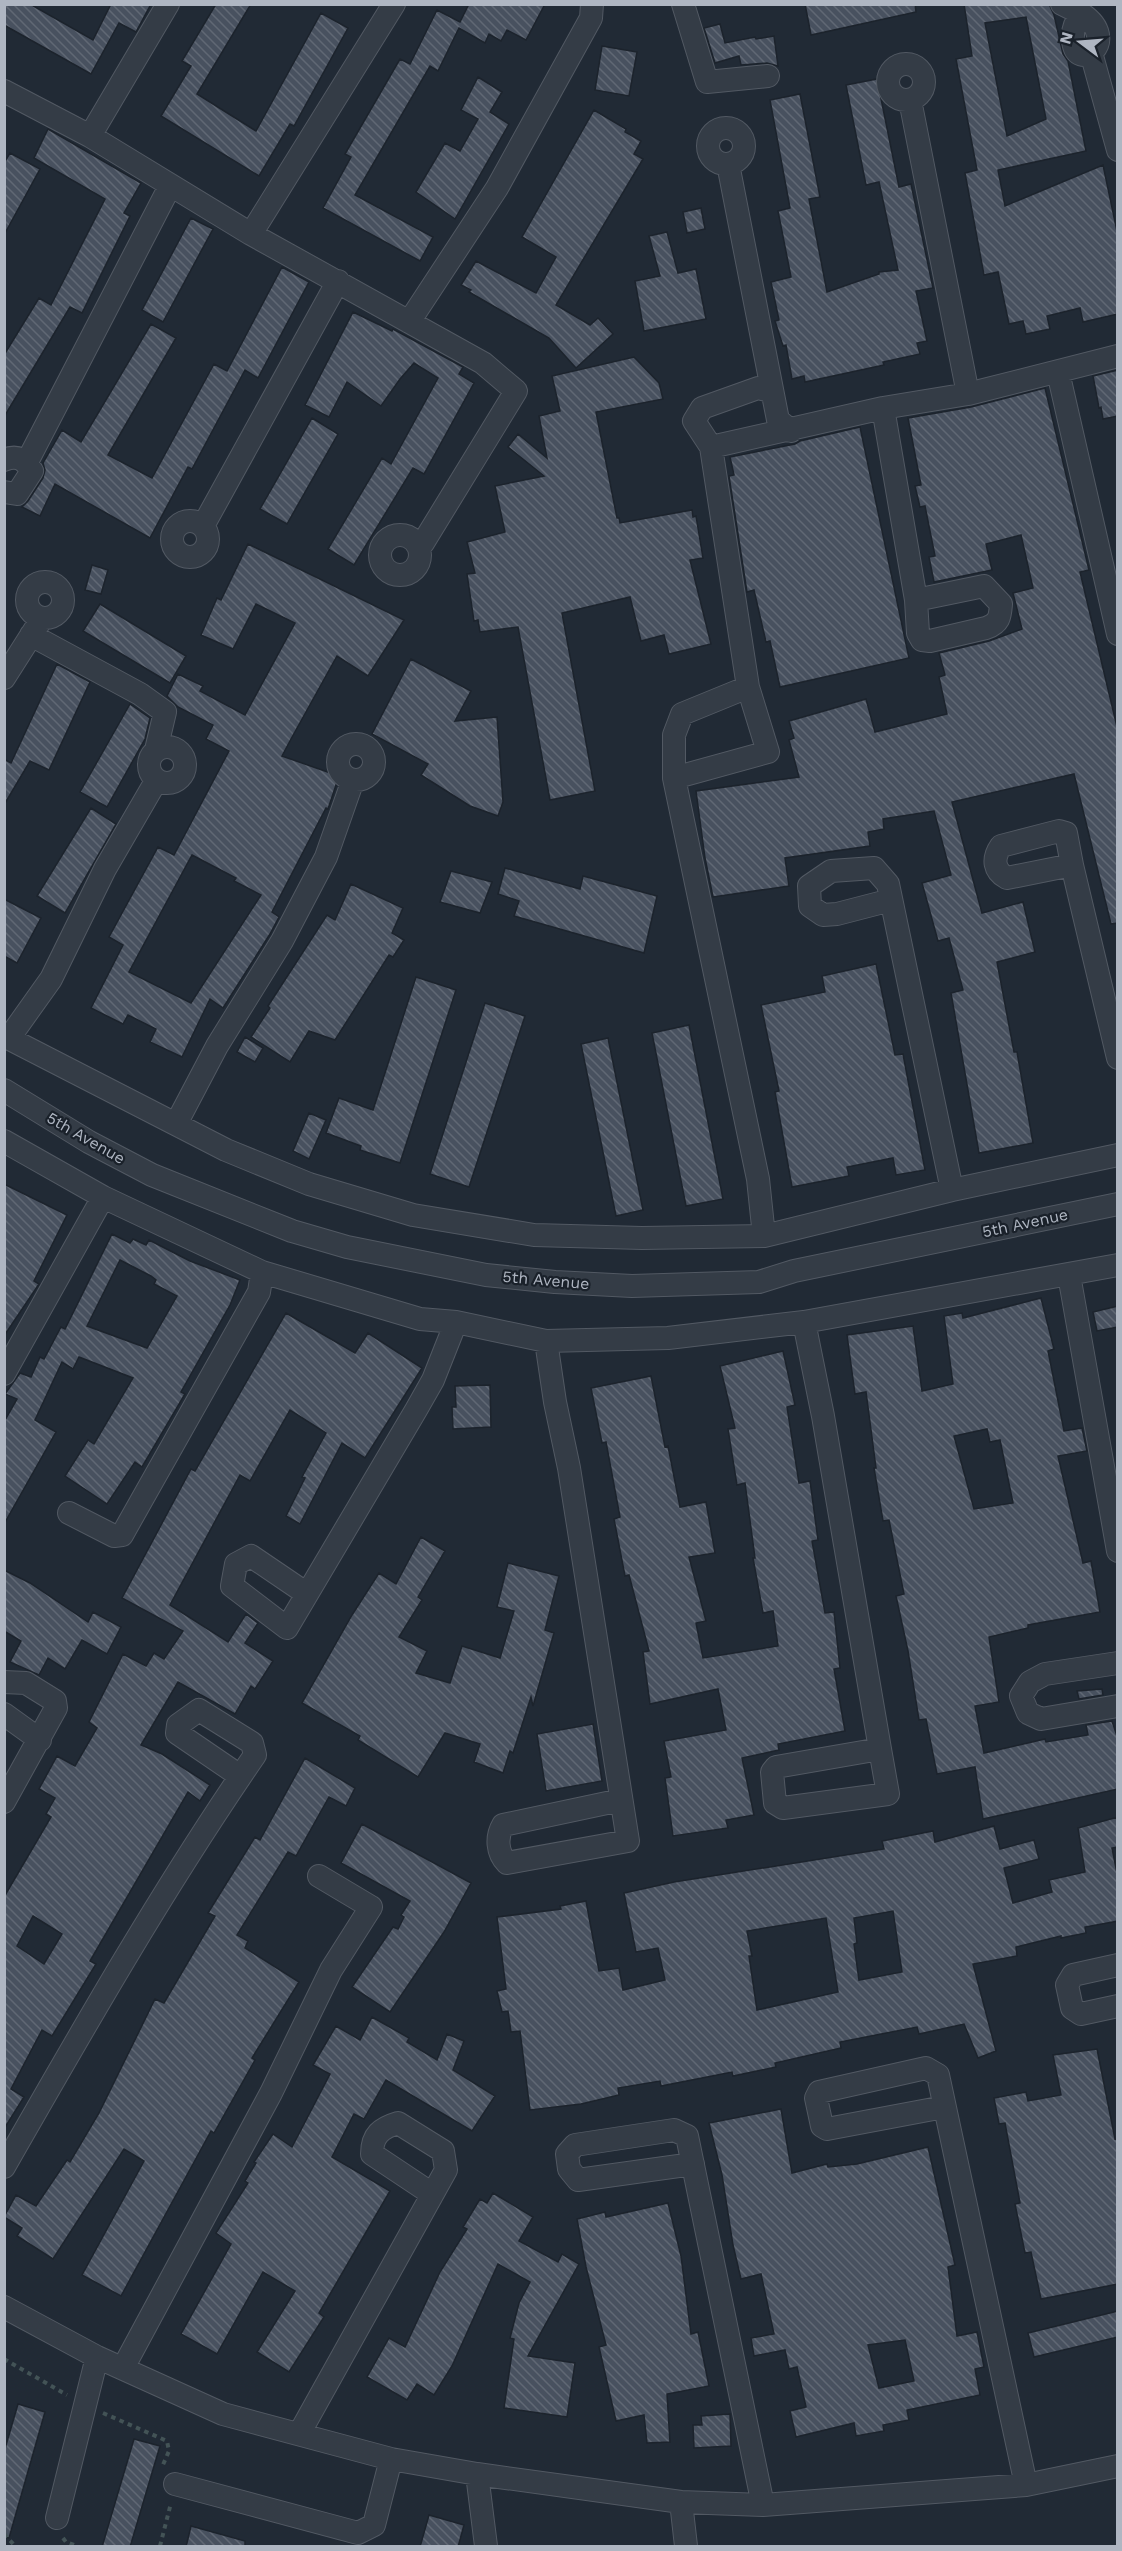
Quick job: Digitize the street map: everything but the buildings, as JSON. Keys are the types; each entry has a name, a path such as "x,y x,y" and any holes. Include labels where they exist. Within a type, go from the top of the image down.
{"street":[{"path":"90,136 168,4"},
{"path":"251,234 394,4"},
{"path":"409,322 497,188 591,18 592,4"},
{"path":"683,4 707,82 768,76"},
{"path":"1072,9 1073,44 1079,53 1092,56 1118,150"},
{"path":"7,99 90,136 251,234 483,363 516,391 423,543 418,546"},
{"path":"910,100 968,394"},
{"path":"728,164 771,391 778,420 791,431"},
{"path":"4,492 17,494 32,471 16,461 170,186"},
{"path":"202,526 338,282"},
{"path":"711,447 791,431 883,408 968,394 1118,356"},
{"path":"1058,372 1118,634"},
{"path":"674,778 768,752 748,687 711,447 694,421 702,408 758,388 771,391"},
{"path":"883,408 916,600"},
{"path":"8,665 37,627 165,712 156,750 149,759 150,772 156,781 169,784 178,780 184,771 184,760 179,752 172,747 156,750"},
{"path":"748,687 682,714 674,735 674,778 758,1179 764,1236"},
{"path":"176,1124 217,1046 282,941 326,857 353,780"},
{"path":"156,781 105,869 51,979 7,1037 226,1150 309,1184 413,1215 534,1235 642,1238 764,1236 952,1190 1118,1155"},
{"path":"1072,865 1118,1058"},
{"path":"891,900 952,1190"},
{"name":"5th Avenue","path":"4,1090 89,1142 152,1175 292,1231 347,1247 475,1273 555,1282 632,1286 759,1282 794,1270 1118,1204"},
{"path":"4,1141 103,1197 262,1272 420,1319 456,1322 546,1341 668,1338 804,1322 1118,1265"},
{"path":"4,1374 103,1197"},
{"path":"69,1513 114,1536 122,1535 259,1292 262,1272"},
{"path":"1069,1275 1118,1551"},
{"path":"307,1594 428,1390 456,1322"},
{"path":"804,1322 825,1428 888,1794 783,1808 775,1803 772,1772 776,1767 880,1749"},
{"path":"546,1341 555,1402 569,1468 628,1841 507,1863 500,1856 498,1833 503,1825 621,1800"},
{"path":"1118,1663 1046,1674 1030,1682 1021,1696 1028,1713 1041,1719 1118,1706"},
{"path":"4,1682 26,1683 55,1701 56,1708 4,1802"},
{"path":"4,1714 40,1740"},
{"path":"4,2167 162,1896 240,1776"},
{"path":"123,2368 271,2093 331,1970 371,1907 319,1876"},
{"path":"1118,1965 1073,1975 1067,1984 1072,2008 1081,2014 1118,2006"},
{"path":"944,2107 827,2129 822,2126 816,2098 819,2092 926,2068 938,2075 1026,2485"},
{"path":"693,2164 578,2180 569,2169 567,2154 574,2145 674,2130 687,2136 693,2164 763,2505"},
{"path":"299,2434 432,2194"},
{"path":"4,2307 97,2356 224,2414 391,2459 477,2474 681,2502 763,2505 1026,2485 1118,2466"},
{"path":"57,2518 97,2356"},
{"path":"175,2484 358,2533 374,2525 391,2459"},
{"path":"477,2474 486,2547"},
{"path":"681,2502 686,2547"}],"path":[{"path":"160,2547 175,2484"},
{"path":"4,2534 15,2547"}]}
